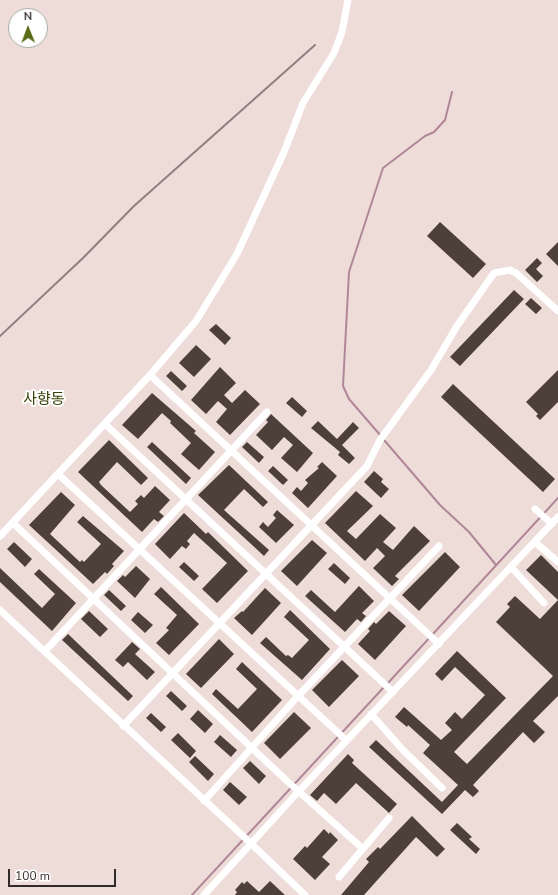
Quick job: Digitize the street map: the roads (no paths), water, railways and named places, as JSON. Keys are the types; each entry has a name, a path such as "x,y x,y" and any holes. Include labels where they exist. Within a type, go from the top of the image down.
{"street":[{"path":"0,536 150,375 196,321 237,254 284,152 303,103 338,45 348,0"},
{"path":"123,726 367,466 382,437 431,370 488,279 494,273 510,270 516,273 558,312"},
{"path":"150,375 390,600 437,642"},
{"path":"45,651 268,412"},
{"path":"105,424 390,690"},
{"path":"58,474 340,735"},
{"path":"539,513 552,524"},
{"path":"204,895 247,839 340,735 371,714 390,690 558,517"},
{"path":"12,523 252,748 362,848"},
{"path":"535,542 558,562"},
{"path":"204,801 298,696 345,648 439,546"},
{"path":"511,567 544,603"},
{"path":"0,610 123,726 247,839 304,895"},
{"path":"371,714 403,750 442,788"},
{"path":"339,877 362,848 389,818"}],"waterway":[{"path":"381,436 349,399 343,386 349,272 383,168 425,136 434,132 445,120 452,92"},
{"path":"384,440 440,505 469,532 496,565"},
{"path":"387,684 558,498"},
{"path":"192,895 384,687"}],"railway":[{"path":"0,336 83,258 134,206 315,45"}],"district":[{"name":"사향동","path":"44,400"}]}
